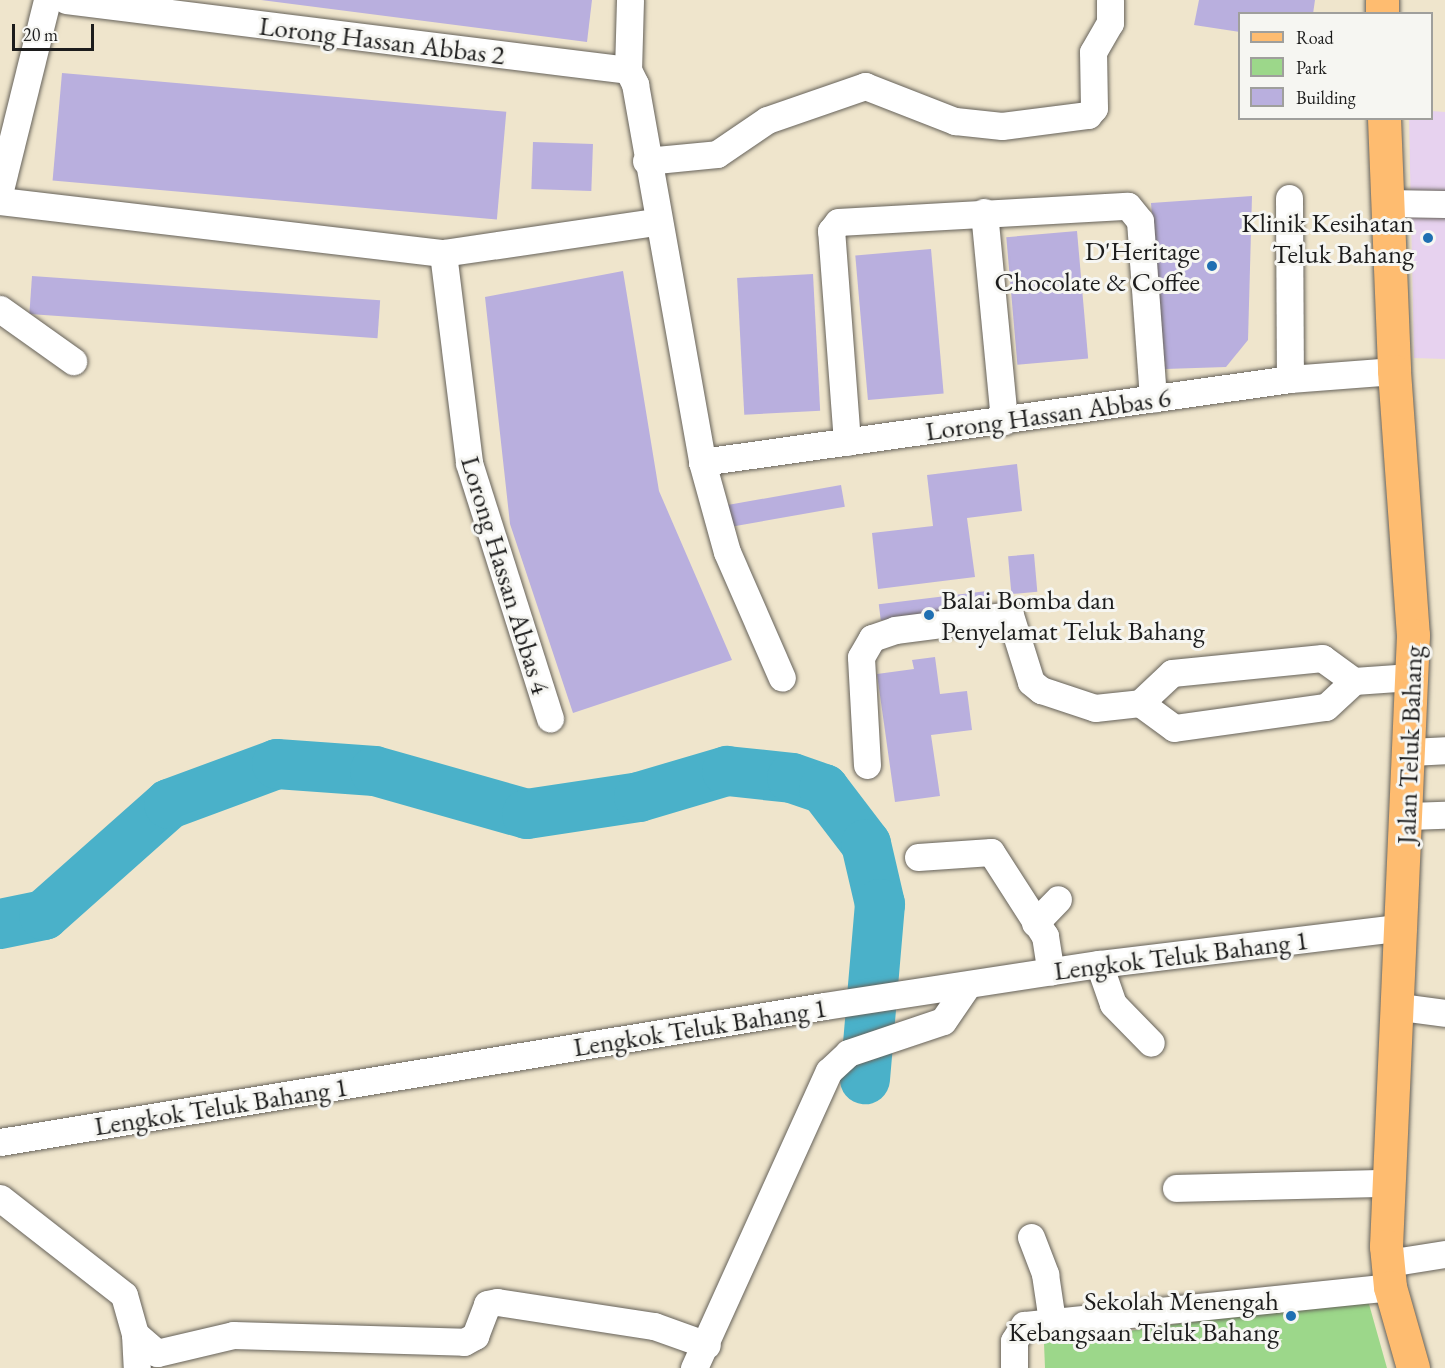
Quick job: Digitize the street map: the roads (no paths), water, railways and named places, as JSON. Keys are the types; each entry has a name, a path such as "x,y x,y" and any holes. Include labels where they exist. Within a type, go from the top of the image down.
{"main road":[{"name":"Jalan Teluk Bahang","path":"1384,120 1394,371 1411,677 1400,1007 1386,1183 1389,1275 1413,1368"}],"street":[{"path":"0,190 47,0"},
{"name":"Lorong Hassan Abbas 2","path":"66,0 627,70"},
{"path":"630,0 627,70 635,84 656,222 702,462 727,552 782,678"},
{"path":"646,161 717,154 768,120 865,86 955,121 1002,126 1088,115 1094,108 1094,46 1110,23 1110,0"},
{"path":"1289,198 1290,379"},
{"path":"0,201 442,253 656,222"},
{"path":"1386,203 1445,204"},
{"path":"847,442 832,227 838,222 984,212 1134,210 1140,221 1153,399"},
{"path":"984,212 1004,421"},
{"name":"Lorong Hassan Abbas 4","path":"442,253 469,463 550,718"},
{"path":"0,309 73,361"},
{"name":"Lorong Hassan Abbas 6","path":"702,462 1290,379 1394,371"},
{"path":"867,765 861,657 882,632 1010,615 1016,622 1024,669 1041,690 1095,708 1140,703 1172,673 1322,658 1354,681"},
{"path":"1140,703 1174,728 1326,706 1354,681 1411,677"},
{"path":"1410,752 1445,750"},
{"path":"1408,816 1445,815"},
{"path":"918,857 989,850 1047,941 1051,972"},
{"path":"1035,923 1058,899"},
{"name":"Lengkok Teluk Bahang 1","path":"0,1142 824,1006 967,986 1099,964 1403,927"},
{"path":"1099,964 1113,1004 1151,1042"},
{"path":"135,1334 157,1353 233,1335 464,1342 475,1336 487,1304 497,1302 654,1326 700,1357 819,1087 848,1053 943,1021 967,986"},
{"path":"1400,1007 1445,1013"},
{"path":"1176,1188 1386,1183"},
{"path":"0,1198 124,1295 135,1334 137,1368"},
{"path":"1030,1237 1045,1274 1052,1321"},
{"path":"1014,1368 1016,1331 1052,1321 1389,1275 1445,1254"}],"waterway":[{"path":"0,924 44,915 169,804 277,764 375,771 527,814 639,797 727,771 792,778 824,789 866,844 880,904 865,1079"}],"place":[{"name":"Klinik Kesihatan Teluk Bahang","path":"1428,238"},
{"name":"D'Heritage Chocolate & Coffee","path":"1212,266"},
{"name":"Balai Bomba dan Penyelamat Teluk Bahang","path":"929,615"},
{"name":"Sekolah Menengah Kebangsaan Teluk Bahang","path":"1291,1316"}]}
